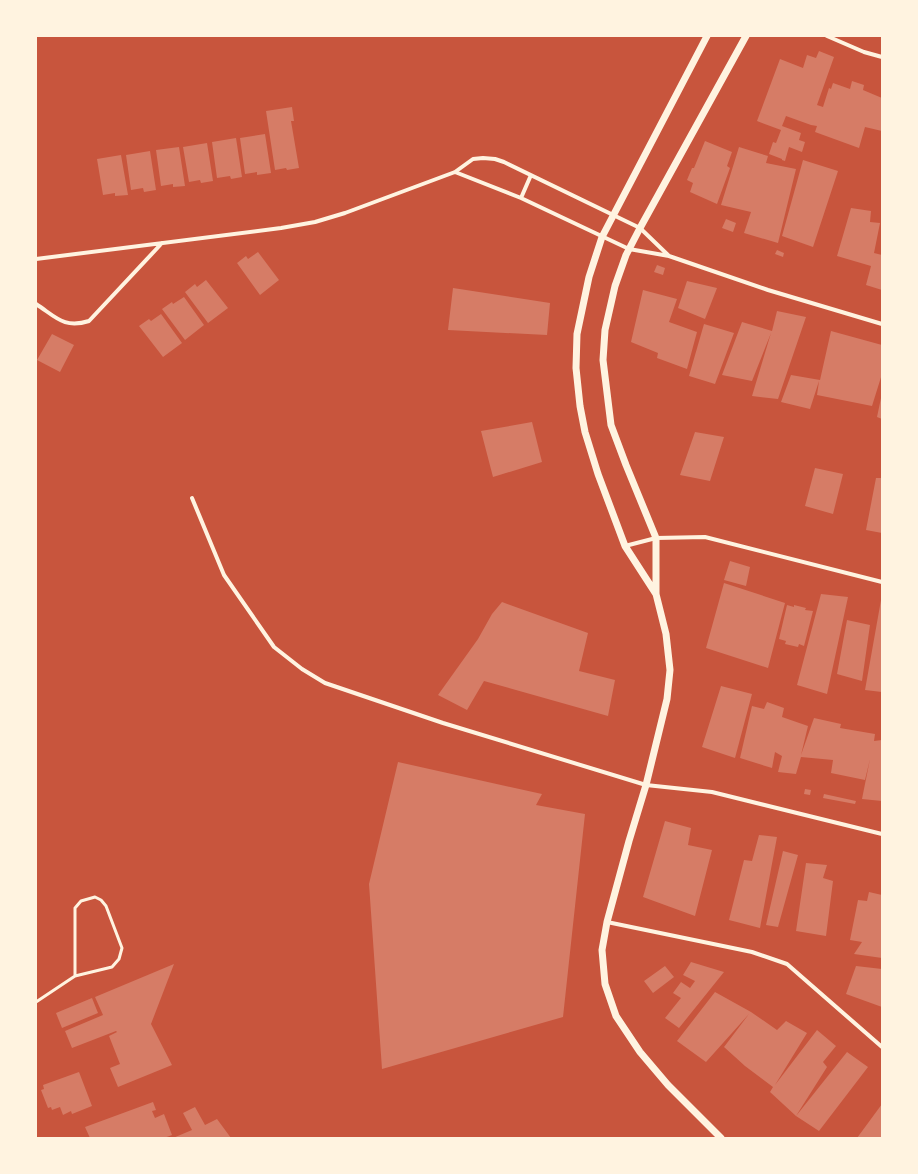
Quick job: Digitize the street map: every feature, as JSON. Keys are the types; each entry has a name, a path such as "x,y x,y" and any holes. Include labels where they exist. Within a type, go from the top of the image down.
{"street":[{"path":"656,594 625,546 598,474 585,432 580,406 576,368 577,334 581,308 589,276 602,237 707,36"},
{"path":"721,1138 668,1085 640,1052 616,1016 605,984 602,950 607,922 646,785 667,699 670,670 666,634 656,594 656,538 626,465 612,425 603,360 605,330 615,286 629,249 746,36"},
{"path":"828,36 864,52 882,57"},
{"path":"36,259 281,228 315,222 345,213 456,172 473,159 483,158 504,162 640,228 669,256"},
{"path":"456,172 521,198 629,249 669,256 768,290 882,324"},
{"path":"521,198 531,175"},
{"path":"36,304 66,324 78,324 89,321 162,243"},
{"path":"192,498 224,575 274,647 302,669 325,683 406,711 646,785 712,792 882,834"},
{"path":"625,546 656,538 705,537 882,582"},
{"path":"607,922 752,952 787,964 882,1047"}],"lane":[{"path":"36,1002 75,976 112,967 120,959 122,948 106,906 102,900 95,897 81,901 75,908 75,976"}],"building":[{"path":"819,51 834,57 817,105 823,107 829,88 831,89 833,83 850,89 852,81 864,85 863,90 882,98 882,131 865,127 859,148 815,132 817,126 786,116 782,126 801,133 799,140 805,142 802,152 789,147 785,161 769,154 773,142 776,143 781,130 757,121 780,59 803,68 807,55 816,58"},
{"path":"292,107 294,121 291,121 299,168 275,170 266,111"},
{"path":"265,134 271,173 257,175 257,172 245,174 240,138"},
{"path":"236,138 242,177 231,179 230,176 217,178 212,142"},
{"path":"705,141 732,152 727,166 730,168 717,204 690,192 693,183 687,180 692,168 694,168"},
{"path":"207,143 213,181 201,183 200,180 189,182 183,147"},
{"path":"179,147 185,186 173,187 173,184 161,186 156,150"},
{"path":"739,147 768,156 766,163 796,169 778,243 744,233 751,212 721,205"},
{"path":"150,151 156,190 144,192 143,188 131,190 126,155"},
{"path":"121,155 128,195 115,196 115,193 103,195 97,159"},
{"path":"803,160 838,171 813,247 782,236"},
{"path":"851,208 871,211 870,222 880,223 874,253 882,255 882,290 866,285 871,266 837,256"},
{"path":"726,219 736,223 733,232 722,228"},
{"path":"777,250 784,253 783,257 775,254"},
{"path":"258,252 279,280 260,295 237,263 246,256 248,259"},
{"path":"657,265 665,268 663,275 654,272"},
{"path":"206,280 228,308 208,323 185,292 195,284 197,287"},
{"path":"687,281 717,288 705,319 678,308"},
{"path":"453,288 550,303 547,335 448,330"},
{"path":"643,290 677,299 669,322 697,332 687,369 657,358 658,353 631,342"},
{"path":"184,297 204,325 185,340 162,309 172,302 173,304"},
{"path":"777,311 806,317 778,399 752,396 771,333 752,381 722,375 742,322 772,331"},
{"path":"161,314 182,343 163,357 139,326 149,319 151,321"},
{"path":"704,324 734,333 715,384 689,376"},
{"path":"831,331 882,345 882,374 872,406 817,395 819,381 810,409 781,402 791,375 820,380"},
{"path":"52,334 74,345 60,372 37,360"},
{"path":"882,398 882,419 877,417"},
{"path":"532,422 542,462 493,477 481,431"},
{"path":"695,432 724,437 710,481 680,475"},
{"path":"815,468 843,474 833,514 805,506"},
{"path":"876,478 882,478 882,533 866,530"},
{"path":"730,561 750,567 746,586 724,580"},
{"path":"724,583 785,603 768,668 706,648"},
{"path":"821,594 848,597 827,694 797,685"},
{"path":"882,600 882,692 865,690"},
{"path":"502,602 588,633 579,671 615,680 608,716 484,681 467,710 438,695 478,639 492,614"},
{"path":"787,605 794,607 794,605 806,608 805,610 813,611 804,646 799,644 798,647 785,644 786,641 779,639"},
{"path":"847,620 870,625 862,681 837,674"},
{"path":"721,686 752,694 735,758 702,747"},
{"path":"767,702 784,708 782,717 808,726 801,755 814,718 841,724 840,728 875,734 874,741 882,740 882,801 862,799 870,759 865,780 831,773 833,760 801,757 796,774 778,772 782,756 775,752 772,768 740,758 752,706 764,709"},
{"path":"398,762 542,794 536,805 585,814 563,1017 382,1069 369,884"},
{"path":"805,789 811,790 810,795 804,794"},
{"path":"824,794 856,801 855,804 823,798"},
{"path":"665,821 691,828 688,845 712,850 695,916 643,897"},
{"path":"759,835 777,837 760,928 729,920 744,860 752,861"},
{"path":"783,851 798,855 778,927 766,925"},
{"path":"806,863 827,865 823,878 833,881 826,936 796,931"},
{"path":"869,892 882,895 882,958 854,954 862,942 850,940 858,900 867,901"},
{"path":"691,962 724,972 679,1028 665,1018 681,998 673,993 681,982 690,988 695,981 683,975"},
{"path":"174,964 151,1024 172,1065 118,1087 110,1068 120,1064 109,1036 117,1032 116,1031 72,1048 65,1031 103,1015 95,997"},
{"path":"665,966 674,977 653,993 644,981"},
{"path":"856,966 882,969 882,1007 846,994"},
{"path":"715,992 751,1012 777,1030 786,1021 807,1033 775,1085 817,1030 836,1046 823,1062 827,1067 796,1116 770,1092 773,1087 745,1066 724,1047 749,1014 706,1062 677,1041"},
{"path":"92,998 98,1013 62,1028 56,1013"},
{"path":"847,1052 868,1067 819,1131 796,1116"},
{"path":"79,1072 92,1106 72,1114 71,1111 63,1115 60,1107 52,1110 51,1107 48,1108 41,1090 44,1089 43,1085"},
{"path":"153,1102 156,1110 152,1111 155,1118 164,1114 172,1135 164,1138 90,1138 85,1127"},
{"path":"882,1104 882,1138 857,1138"},
{"path":"195,1107 205,1125 217,1119 231,1138 173,1138 192,1130 183,1113"}]}
